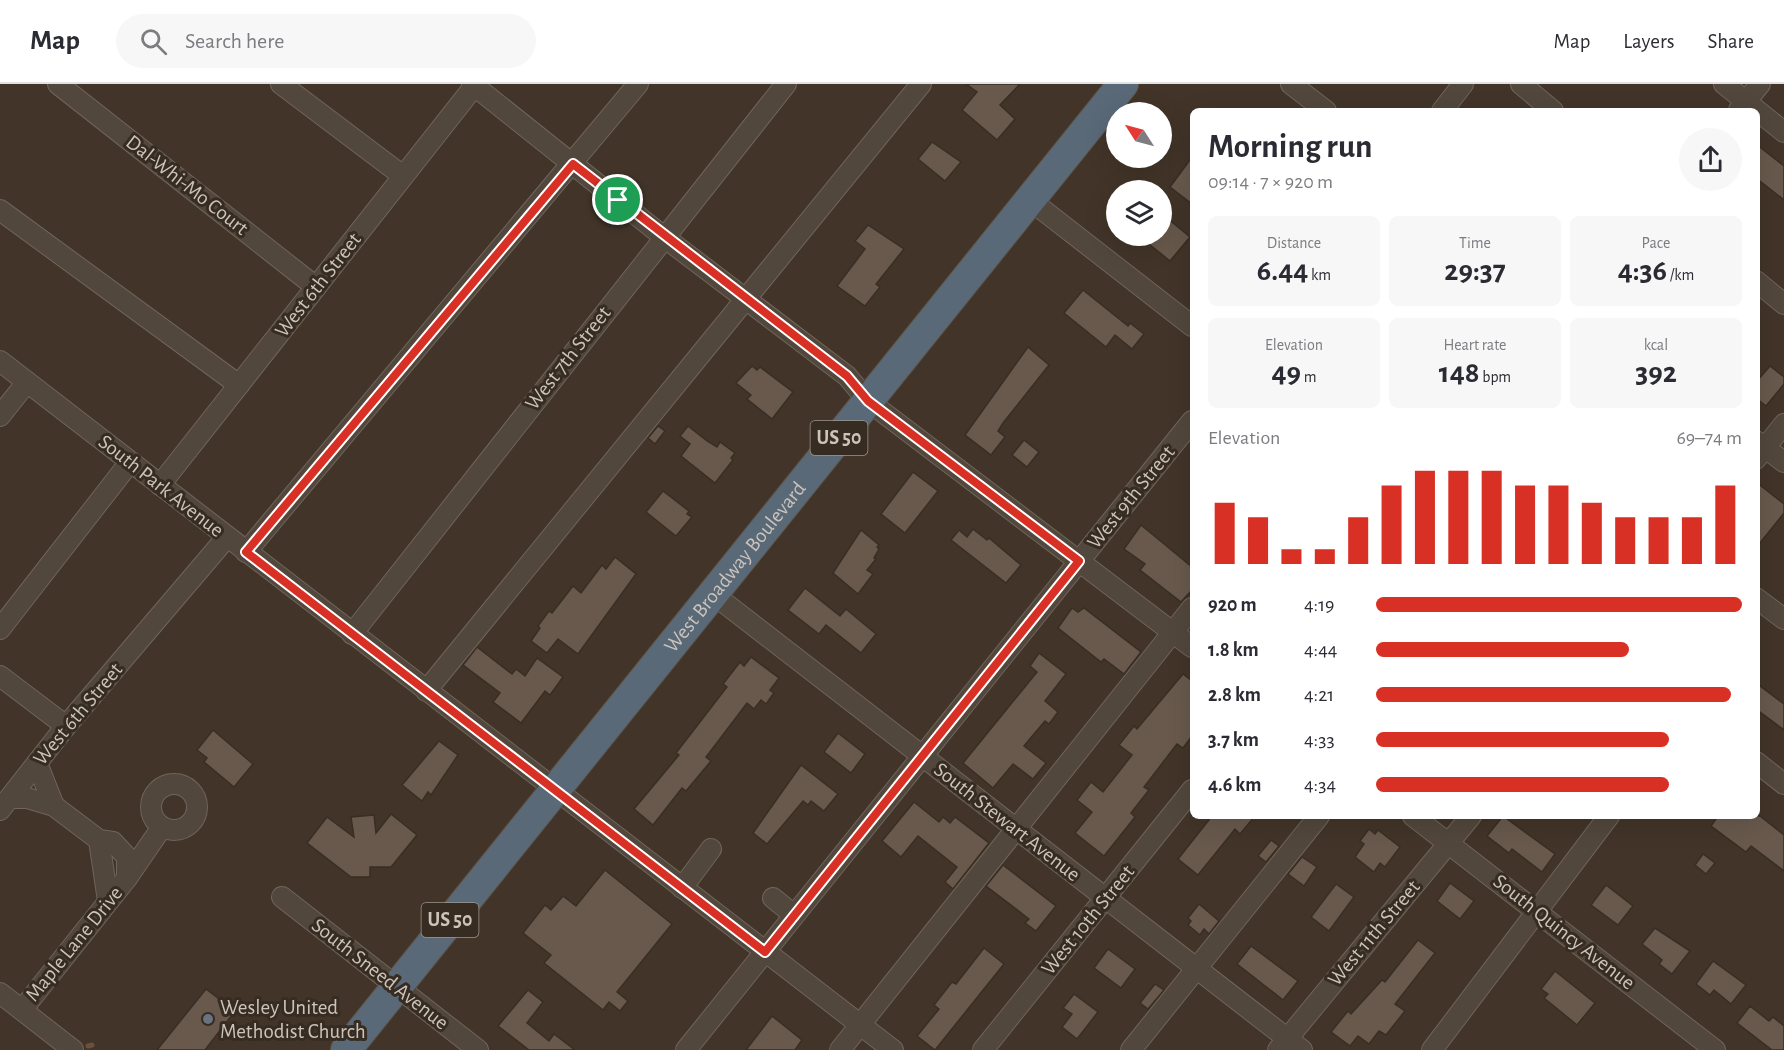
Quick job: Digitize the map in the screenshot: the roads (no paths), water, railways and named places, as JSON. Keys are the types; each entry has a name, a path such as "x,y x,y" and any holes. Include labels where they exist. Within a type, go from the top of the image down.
{"highway":[{"name":"West Broadway Boulevard","path":"346,1050 1123,84"}],"street":[{"name":"Dal-Whi-Mo Court","path":"58,84 316,287"},
{"path":"281,84 403,176"},
{"path":"246,552 638,84"},
{"name":"West 7th Street","path":"352,634 786,84"},
{"path":"426,691 921,84"},
{"path":"1291,84 1322,108"},
{"path":"1444,108 1463,84"},
{"path":"1521,84 1549,108"},
{"path":"1724,84 1742,106 1760,84"},
{"name":"West 6th Street","path":"160,485 474,85"},
{"path":"474,85 664,237 847,376 868,401 1190,645"},
{"path":"1760,117 1784,132"},
{"path":"1030,200 1190,324"},
{"path":"0,210 239,385"},
{"path":"1760,284 1784,304"},
{"name":"South Park Avenue","path":"0,361 893,1050"},
{"path":"0,416 27,382"},
{"name":"West 9th Street","path":"686,1050 1190,423"},
{"path":"1760,448 1784,424"},
{"path":"1760,450 1784,462"},
{"path":"0,629 130,462"},
{"name":"West 6th Street","path":"5,804 66,726 227,537"},
{"name":"South Stewart Avenue","path":"713,594 1197,968 1289,1046"},
{"path":"1760,601 1784,619"},
{"path":"840,1050 1190,611"},
{"path":"0,676 66,726"},
{"path":"37,763 54,806"},
{"path":"1760,765 1784,784"},
{"name":"West 10th Street","path":"983,1050 1190,792"},
{"path":"5,804 27,798 54,806 99,840 113,842 127,857 127,878"},
{"path":"1131,1050 1317,819"},
{"name":"South Quincy Avenue","path":"1417,819 1714,1050"},
{"name":"West 11th Street","path":"1289,1046 1469,819"},
{"path":"1432,1050 1607,819"},
{"name":"Maple Lane Drive","path":"22,1010 127,878 162,827"},
{"path":"99,840 108,901"},
{"path":"682,888 711,849"},
{"name":"South Sneed Avenue","path":"282,897 478,1050"},
{"path":"773,898 794,915"},
{"path":"0,993 73,1050"}],"waterway":[{"path":"88,1046 92,1045"}],"place":[{"name":"Wesley United Methodist Church","path":"208,1019"}]}
